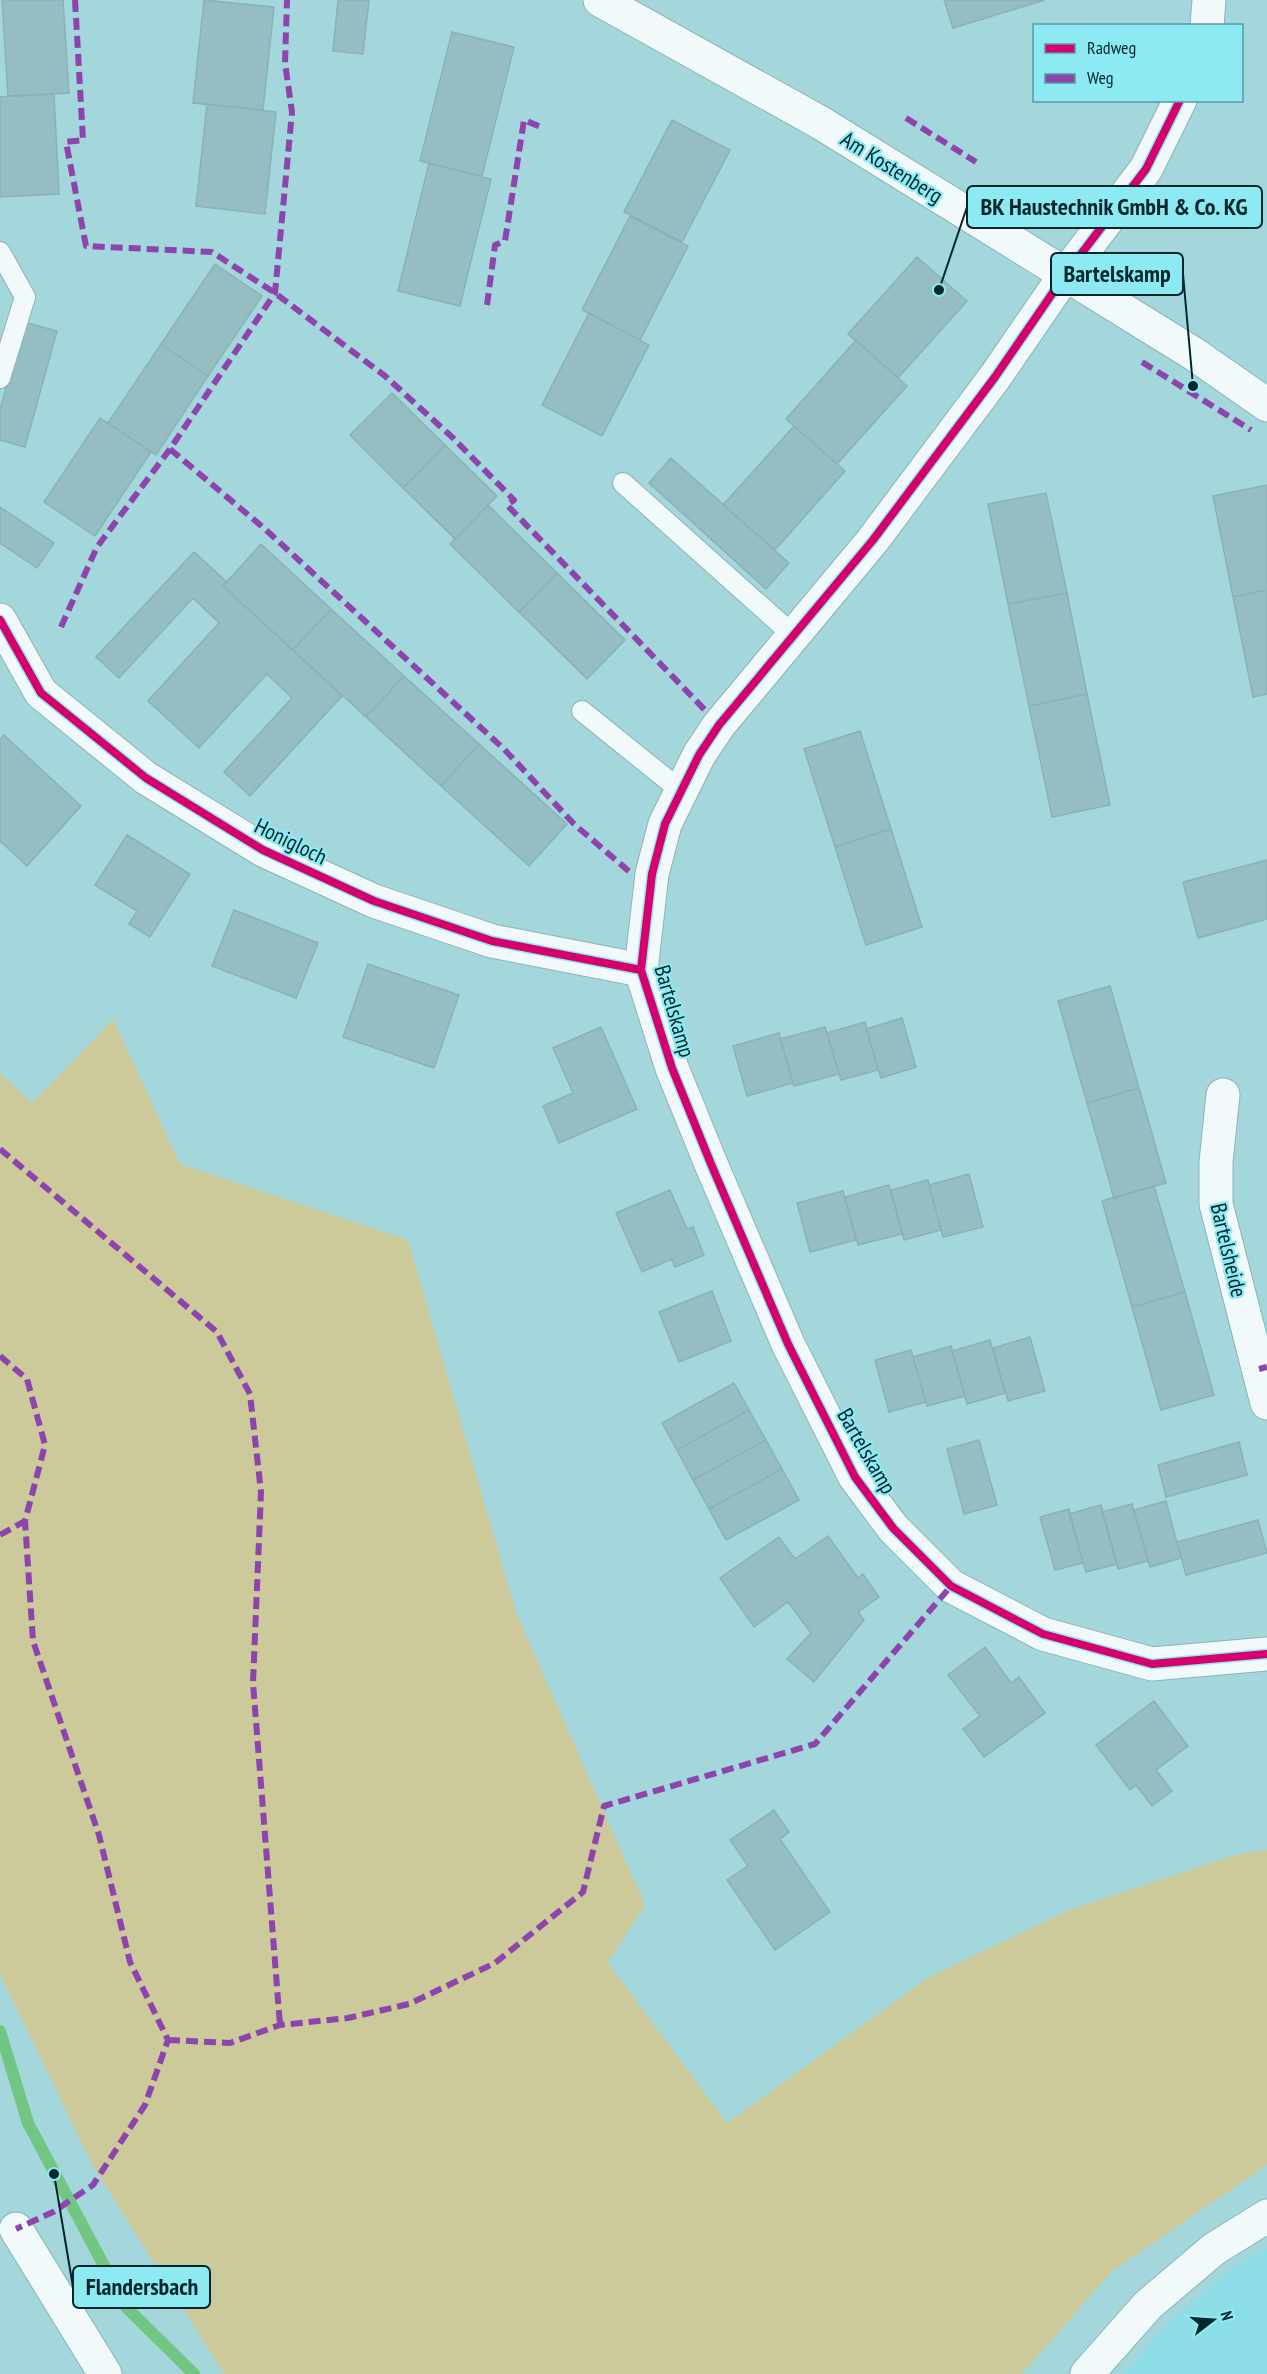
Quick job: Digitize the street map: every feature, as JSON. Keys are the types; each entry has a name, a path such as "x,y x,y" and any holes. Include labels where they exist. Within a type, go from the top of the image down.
{"street":[{"name":"Am Kostenberg","path":"600,0 821,123 1194,354 1267,405"},
{"path":"1207,24 1209,0"},
{"name":"Bartelskamp","path":"1179,102 1146,169 1065,275 1007,360 873,540 719,725 680,790 665,824 652,874 641,970 672,1068 788,1344 855,1477 893,1528 951,1586 1043,1634 1152,1664 1267,1653"},
{"name":"Honigloch","path":"0,620 41,693 146,778 263,850 374,901 492,941 641,970"},
{"name":"Bartelsheide","path":"1223,1095 1216,1162 1216,1204 1267,1403"},
{"path":"1087,2374 1148,2305 1214,2249 1267,2216"},
{"path":"16,2229 105,2374"}],"lane":[{"path":"0,252 25,297 0,378"},
{"path":"623,483 793,635"},
{"path":"582,711 680,790"}],"shaded area":[{"path":"113,1019 180,1164 408,1240 516,1612 645,1905 608,1963 727,2123 929,1977 1069,1910 1235,1855 1267,1850 1267,2165 1111,2272 1022,2374 224,2374 93,2166 0,1974 0,1073 32,1103"},
{"path":"1267,2249 1267,2374 1124,2374 1164,2328 1227,2272"}],"building":[{"path":"2,0 63,0 69,93 8,96"},
{"path":"204,0 274,7 263,110 193,103"},
{"path":"338,0 369,0 363,54 333,51"},
{"path":"944,0 1045,0 953,28"},
{"path":"452,32 514,47 482,176 420,161"},
{"path":"54,94 59,194 0,197 0,97"},
{"path":"207,104 276,112 265,214 196,206"},
{"path":"672,120 730,150 682,242 624,212"},
{"path":"429,163 491,179 460,306 398,291"},
{"path":"630,216 688,246 640,340 582,310"},
{"path":"917,257 967,301 898,378 848,334"},
{"path":"215,264 262,296 208,376 161,344"},
{"path":"589,313 649,345 602,436 542,405"},
{"path":"24,322 57,331 25,447 0,440 0,410"},
{"path":"856,340 907,386 837,464 786,419"},
{"path":"161,344 208,376 156,455 108,423"},
{"path":"392,393 445,445 403,488 350,435"},
{"path":"100,418 151,452 95,536 44,502"},
{"path":"794,426 845,471 775,550 723,505"},
{"path":"445,445 497,496 455,539 403,488"},
{"path":"671,458 789,563 766,589 649,483"},
{"path":"1267,485 1267,590 1233,597 1213,496"},
{"path":"1046,493 1067,593 1008,604 988,504"},
{"path":"488,505 557,573 519,612 450,544"},
{"path":"0,507 54,543 37,568 0,543"},
{"path":"261,544 331,609 293,650 223,586"},
{"path":"194,552 227,582 223,586 342,696 250,796 224,772 292,698 267,674 199,748 148,701 219,623 193,598 119,678 96,657"},
{"path":"557,573 625,640 587,679 519,612"},
{"path":"1267,590 1267,694 1253,697 1233,597"},
{"path":"1067,593 1087,694 1029,706 1008,604"},
{"path":"331,609 404,676 366,717 293,650"},
{"path":"404,676 479,744 441,786 366,717"},
{"path":"1087,694 1110,805 1052,817 1029,706"},
{"path":"860,731 891,829 835,847 804,749"},
{"path":"4,735 81,806 27,866 0,841 0,739"},
{"path":"479,744 567,824 529,866 441,786"},
{"path":"891,829 922,927 866,945 835,847"},
{"path":"127,835 190,874 150,937 129,924 137,911 95,885"},
{"path":"1267,860 1267,919 1198,938 1183,882"},
{"path":"234,910 318,943 296,998 212,966"},
{"path":"368,964 459,995 434,1068 343,1037"},
{"path":"1110,986 1139,1088 1087,1103 1058,1001"},
{"path":"902,1018 916,1067 881,1078 866,1029"},
{"path":"865,1022 878,1070 841,1080 827,1033"},
{"path":"601,1027 637,1109 559,1143 543,1106 573,1093 553,1048"},
{"path":"825,1027 839,1074 794,1086 780,1039"},
{"path":"779,1033 793,1083 747,1096 733,1046"},
{"path":"1139,1088 1166,1183 1114,1198 1087,1103"},
{"path":"969,1174 983,1227 943,1237 929,1185"},
{"path":"928,1180 941,1230 904,1240 891,1190"},
{"path":"889,1185 902,1234 858,1245 845,1197"},
{"path":"1154,1186 1185,1292 1132,1307 1102,1201"},
{"path":"670,1190 687,1229 693,1227 704,1255 675,1267 672,1259 642,1272 616,1213"},
{"path":"843,1191 856,1240 810,1252 797,1203"},
{"path":"712,1291 731,1341 679,1362 659,1312"},
{"path":"1185,1292 1214,1395 1161,1410 1132,1307"},
{"path":"1030,1337 1045,1391 1008,1401 993,1348"},
{"path":"990,1340 1005,1393 967,1404 952,1351"},
{"path":"951,1346 965,1396 927,1406 913,1357"},
{"path":"911,1350 926,1402 889,1412 875,1360"},
{"path":"734,1383 749,1410 677,1450 662,1423"},
{"path":"749,1410 766,1440 693,1480 677,1450"},
{"path":"766,1440 782,1469 709,1509 693,1480"},
{"path":"979,1440 997,1505 964,1514 947,1449"},
{"path":"1239,1442 1247,1475 1166,1497 1158,1465"},
{"path":"782,1469 799,1500 726,1540 709,1509"},
{"path":"1166,1501 1181,1558 1150,1567 1134,1510"},
{"path":"1132,1504 1148,1561 1118,1569 1102,1512"},
{"path":"1101,1505 1117,1564 1086,1572 1069,1514"},
{"path":"1069,1509 1083,1563 1055,1570 1040,1517"},
{"path":"1258,1520 1267,1553 1186,1575 1177,1542"},
{"path":"828,1536 858,1578 863,1574 879,1597 858,1612 864,1620 814,1682 787,1659 811,1633 788,1602 754,1627 720,1578 779,1537 795,1559"},
{"path":"985,1647 1011,1683 1019,1677 1045,1713 984,1757 963,1729 980,1716 948,1675"},
{"path":"1154,1701 1188,1746 1156,1770 1172,1791 1152,1806 1136,1785 1130,1790 1096,1745"},
{"path":"774,1810 789,1832 780,1839 830,1912 775,1950 727,1880 748,1866 730,1840"}],"waterway":[{"path":"0,2031 28,2123 126,2307 194,2374"}],"marked path":[{"path":"75,0 83,140 66,142 86,246 212,252 275,293 385,376 452,437 514,500 507,505 705,710"},
{"path":"61,627 97,547 170,449 275,293 292,112 285,63 287,0"},
{"path":"906,118 976,162"},
{"path":"487,305 495,245 505,241 524,120 541,127"},
{"path":"1142,362 1251,430"},
{"path":"170,449 265,529 504,749 574,824 631,873"},
{"path":"0,1149 217,1332 250,1394 261,1492 253,1683 280,2025"},
{"path":"0,1356 27,1379 45,1445 25,1521 33,1641 99,1835 130,1962 168,2040 145,2105 93,2185 53,2212 16,2229"},
{"path":"1259,1369 1267,1367"},
{"path":"0,1535 25,1521"},
{"path":"168,2040 230,2043 280,2025 348,2018 409,2004 495,1963 583,1892 604,1806 815,1744 951,1586"}],"cycle path":[{"path":"1179,102 1146,169 1065,275 995,377 873,540 719,725 699,755 665,824 652,874 641,970 672,1068 788,1344 855,1477 893,1528 951,1586 1043,1634 1152,1664 1267,1654"},
{"path":"0,620 41,693 146,778 263,850 374,901 492,941 641,970"}],"place":[{"name":"BK Haustechnik GmbH & Co. KG","path":"939,290"},
{"name":"Bartelskamp","path":"1193,386"},
{"name":"Flandersbach","path":"54,2174"}]}
